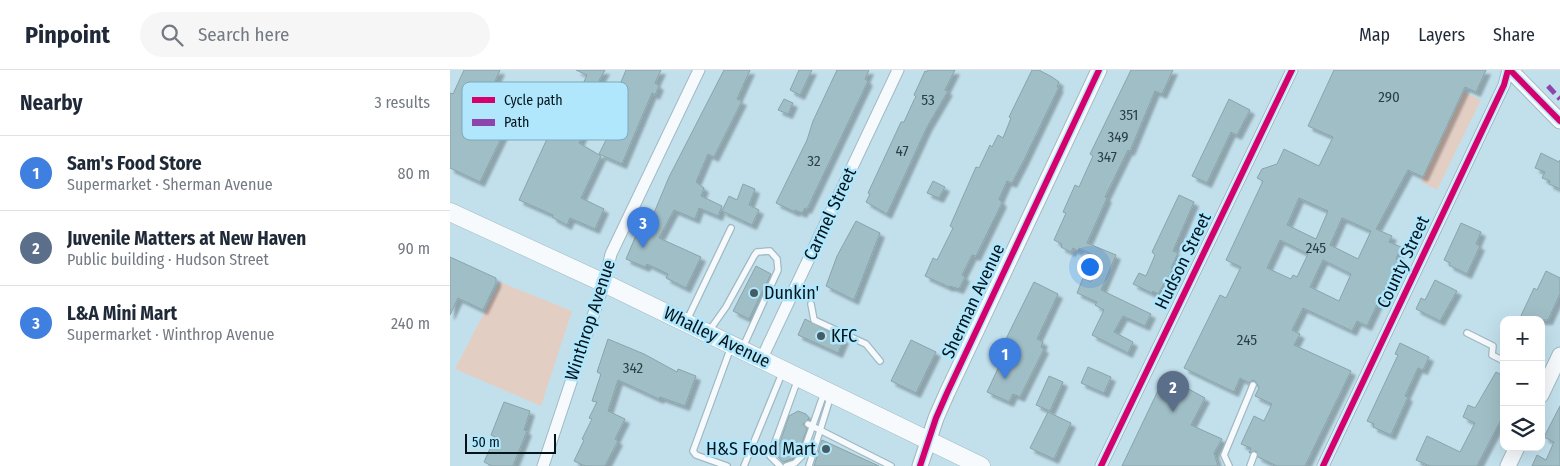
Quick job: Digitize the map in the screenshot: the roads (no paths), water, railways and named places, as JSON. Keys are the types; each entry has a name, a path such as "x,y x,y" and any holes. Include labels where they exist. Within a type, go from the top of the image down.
{"main road":[{"name":"Sherman Avenue","path":"920,466 927,441 947,393 1098,70"},
{"path":"1509,70 1560,121"},
{"name":"Whalley Avenue","path":"450,212 708,332 974,464"},
{"path":"1545,381 1560,355"},
{"path":"1508,466 1515,451"}],"street":[{"name":"Winthrop Avenue","path":"543,466 604,282 611,254 699,70"},
{"name":"Carmel Street","path":"762,358 898,70"},
{"name":"Hudson Street","path":"1100,466 1292,70"},
{"name":"County Street","path":"1322,466 1504,85 1509,70"}],"lane":[{"path":"686,322 731,228"},
{"path":"708,332 726,307 757,252 770,251 777,259 778,270 737,347 693,451 696,455 727,466"},
{"path":"812,304 814,320 866,344 880,360"},
{"path":"1467,332 1492,346 1492,356 1500,359"},
{"path":"780,466 770,456 775,449 787,416 791,373"},
{"path":"744,466 791,373"},
{"path":"1229,466 1224,455 1253,385"},
{"path":"786,466 798,458 811,425 828,392"},
{"path":"809,466 821,430 828,392"},
{"path":"811,425 891,466"},
{"path":"1250,466 1254,455"}],"place":[{"name":"L&A Mini Mart","path":"643,248"},
{"name":"Dunkin'","path":"754,293"},
{"name":"KFC","path":"821,336"},
{"name":"Sam's Food Store","path":"1005,379"},
{"name":"Juvenile Matters at New Haven","path":"1173,412"},
{"name":"H&S Food Mart","path":"826,449"}]}
